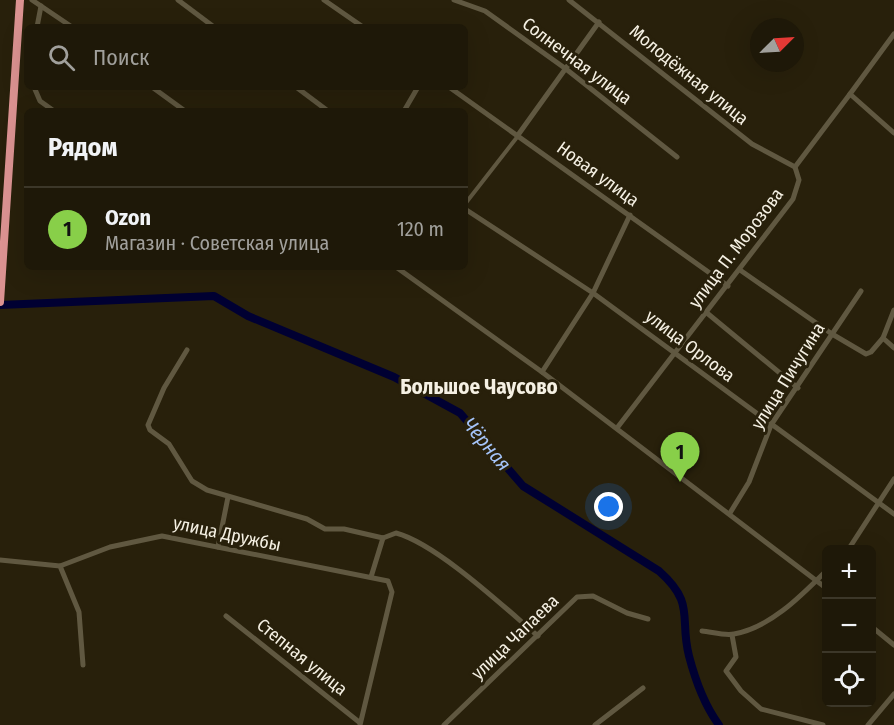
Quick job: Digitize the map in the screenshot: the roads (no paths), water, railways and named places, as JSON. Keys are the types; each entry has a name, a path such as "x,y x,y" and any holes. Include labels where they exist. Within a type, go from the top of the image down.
{"highway":[{"path":"0,302 20,0"}],"street":[{"path":"32,0 68,24"},
{"path":"324,0 359,24"},
{"name":"Солнечная улица","path":"454,0 478,7 566,69 677,157"},
{"name":"Молодёжная улица","path":"569,0 752,144 795,167"},
{"path":"181,1 210,24"},
{"path":"37,24 41,6"},
{"path":"468,202 599,22"},
{"path":"795,167 894,34"},
{"path":"35,90 37,97 49,108"},
{"path":"157,90 180,108"},
{"path":"300,90 324,108"},
{"path":"406,108 416,90"},
{"name":"Новая улица","path":"453,90 728,286"},
{"path":"850,94 894,133"},
{"name":"улица П. Морозова","path":"617,428 793,199 799,180 795,167"},
{"name":"улица Орлова","path":"468,208 593,293 894,514"},
{"path":"542,372 593,293 630,215"},
{"path":"400,270 542,372 822,584"},
{"path":"740,270 866,354 871,352 883,338 894,310"},
{"name":"улица Пичугина","path":"729,513 748,482 771,425 861,291"},
{"path":"707,313 798,388"},
{"path":"883,338 894,348"},
{"path":"187,350 164,388 148,425 150,430 169,444 192,481 207,490 307,519 325,529 344,529 383,538 396,532 414,540 486,592 538,636"},
{"path":"850,545 894,479"},
{"path":"218,547 228,497"},
{"name":"улица Дружбы","path":"60,566 110,547 153,537 171,536 371,577 390,584 392,592 359,724"},
{"path":"371,577 383,538"},
{"path":"0,560 60,566 79,612 83,665"},
{"path":"702,631 732,635 745,631 771,618 822,575"},
{"name":"улица Чапаева","path":"444,725 577,597 588,594 627,613 648,619"},
{"name":"Степная улица","path":"226,616 359,724"},
{"path":"876,630 894,645"},
{"path":"732,635 736,657 726,671 755,705 761,709 823,725"},
{"path":"596,725 643,688"},
{"path":"868,725 894,694"}],"waterway":[{"name":"Чёрная","path":"0,305 214,296 248,316 394,377 460,413 523,486 659,571 671,583 682,602 686,643 694,674 705,701 719,725"}],"place":[{"name":"Ozon","path":"680,482"}],"district":[{"name":"Большое Чаусово","path":"479,387"}]}
